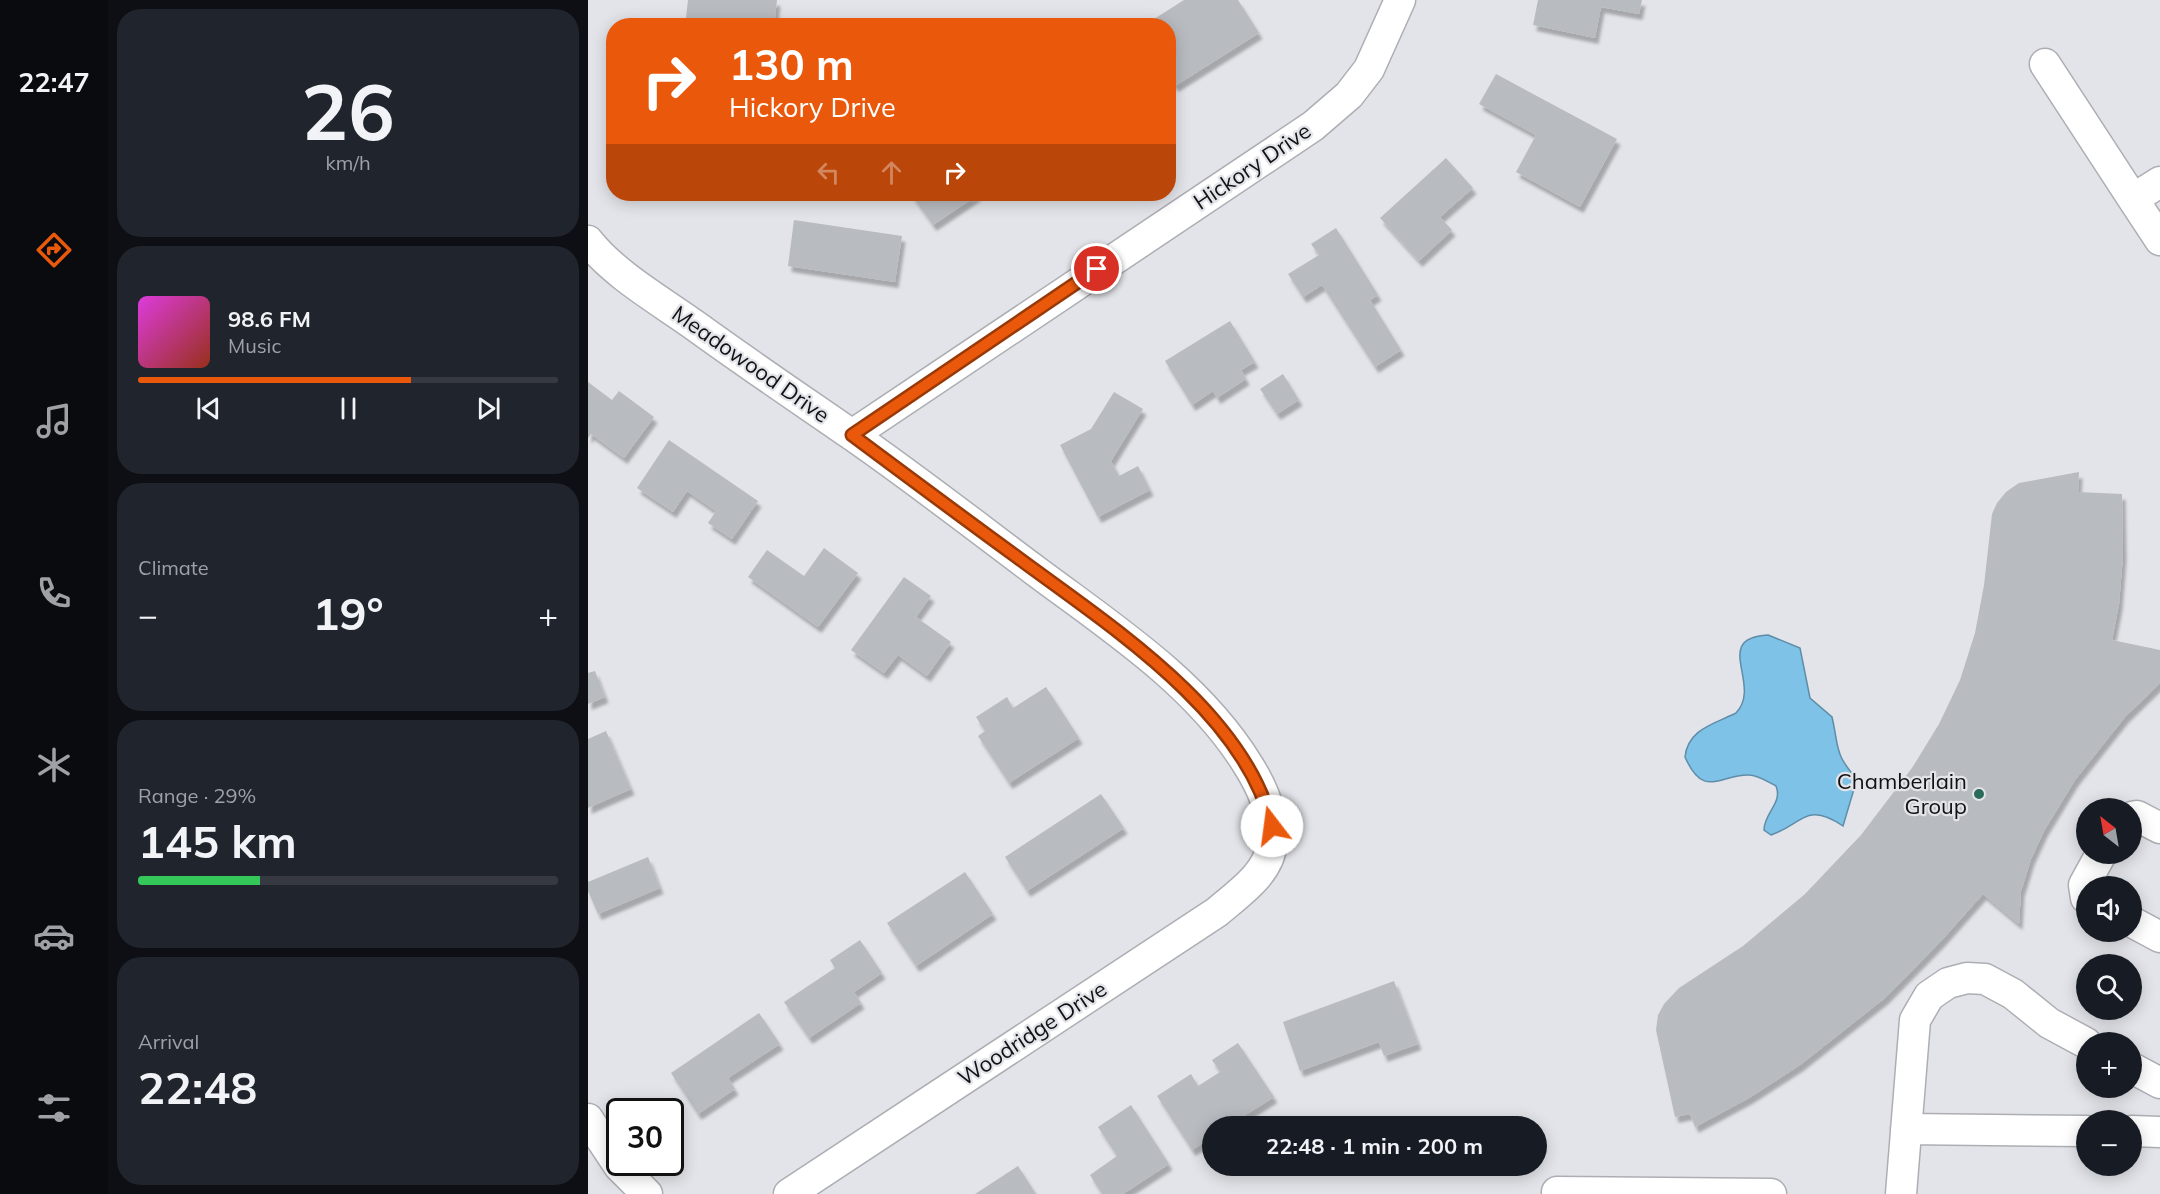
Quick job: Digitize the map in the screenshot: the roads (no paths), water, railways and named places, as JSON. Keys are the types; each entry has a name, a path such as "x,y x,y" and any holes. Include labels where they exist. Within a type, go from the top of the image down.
{"street":[{"name":"Hickory Drive","path":"852,435 1312,126 1349,95 1369,69 1400,0"},
{"path":"2045,64 2160,240"},
{"path":"2133,199 2160,182"},
{"name":"Meadowood Drive","path":"588,241 639,284 776,385 852,435 1156,663 1224,732 1247,763 1260,786 1272,826 1272,844 1268,862"},
{"path":"2142,819 2160,828"},
{"name":"Woodridge Drive","path":"789,1194 1217,912 1256,877 1268,862"},
{"path":"2142,927 2160,937"},
{"path":"1901,1194 1915,1020 1929,996 1948,983 1967,978 1985,980 2013,994 2049,1023 2076,1038"},
{"path":"2142,1073 2160,1083"},
{"path":"588,1119 620,1166 647,1194"},
{"path":"1906,1129 2076,1131"},
{"path":"2142,1131 2160,1132"},
{"path":"1557,1194 1557,1192 1771,1194"}],"water":[{"path":"1768,635 1800,648 1810,698 1832,717 1841,756 1857,779 1843,826 1821,815 1812,815 1771,835 1764,830 1777,798 1776,786 1752,775 1713,782 1706,781 1699,778 1692,770 1685,757 1691,740 1697,734 1711,724 1736,713 1743,702 1744,689 1740,654 1743,645 1751,638"}],"place":[{"name":"Chamberlain Group","path":"1979,794"}]}
